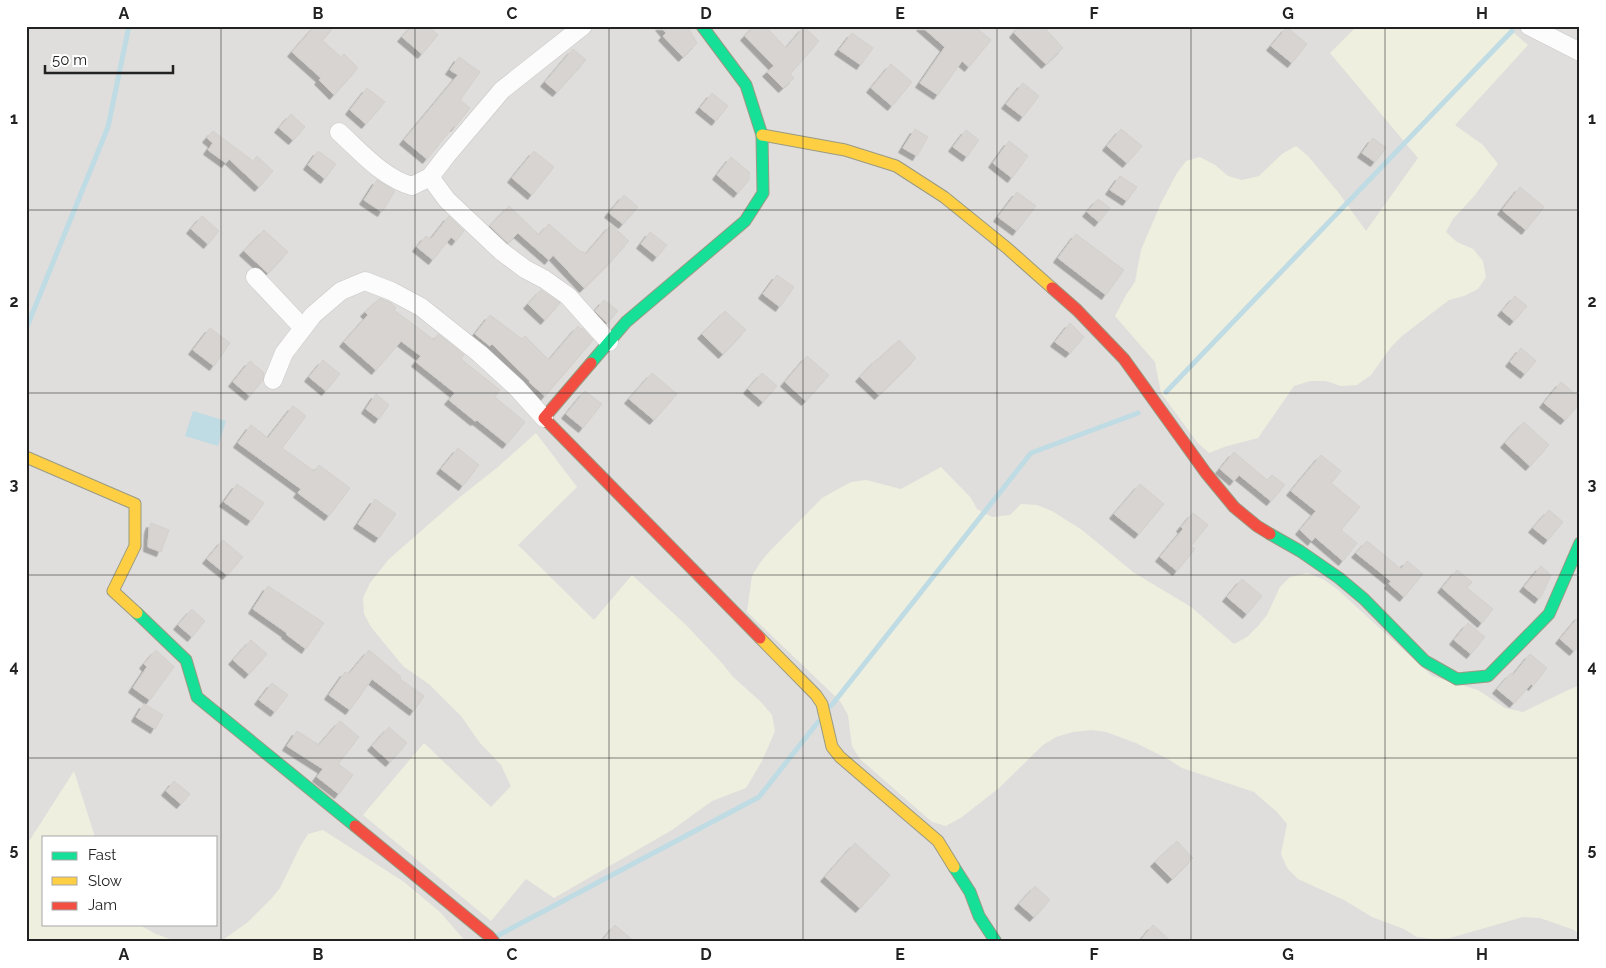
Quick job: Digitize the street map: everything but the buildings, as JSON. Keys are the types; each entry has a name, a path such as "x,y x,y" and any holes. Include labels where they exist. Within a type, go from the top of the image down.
{"street":[{"path":"339,132 380,169 399,182 412,186 430,177 446,155 502,90 583,26"},
{"path":"544,418 626,322 745,221 763,193 762,135 746,85 702,26"},
{"path":"1529,26 1580,52"},
{"path":"762,135 845,150 896,166 944,197 1007,248 1076,310 1124,359 1206,473 1234,507 1257,526 1300,551 1339,578 1371,606 1425,661 1457,679 1488,676 1549,614 1580,543"},
{"path":"430,177 447,200 501,251 525,270 544,279 568,296 609,342"},
{"path":"255,277 303,328"},
{"path":"273,380 284,353 303,328 313,315 342,290 365,281 391,291 421,307 480,354 517,388 544,418 816,695 822,704 832,747 840,757 938,841 970,892 980,916 996,942"},
{"path":"26,457 135,504 135,546 113,591 186,660 197,697 491,939"}],"shaded area":[{"path":"26,26 1580,26 1580,942 26,942"}],"green space":[{"path":"1357,26 1506,26 1528,45 1455,125 1483,145 1498,164 1475,195 1453,219 1446,232 1457,242 1473,249 1483,261 1486,277 1478,289 1464,296 1449,300 1402,336 1391,347 1371,375 1357,385 1341,386 1326,381 1310,381 1294,386 1258,438 1209,453 1197,442 1161,393 1155,362 1115,316 1135,282 1141,250 1161,203 1177,173 1186,161 1200,157 1215,165 1228,176 1242,180 1259,176 1282,154 1296,146 1308,156 1338,192 1366,231 1418,158 1330,53"},
{"path":"536,433 577,487 518,545 594,620 632,575 686,625 733,677 761,702 772,715 775,731 762,761 746,788 712,801 672,830 554,898 526,879 491,921 363,815 424,743 491,807 511,786 501,765 480,743 461,716 430,685 403,666 371,627 364,614 363,598 370,583 389,559"},
{"path":"941,467 971,498 977,509 992,517 1010,515 1021,504 1037,505 1052,511 1082,530 1133,572 1191,607 1234,644 1247,637 1258,626 1267,615 1280,587 1290,577 1307,573 1323,579 1337,589 1432,676 1478,690 1505,708 1523,712 1580,685 1580,935 1574,930 1540,918 1523,917 1450,938 1417,937 1404,929 1372,917 1344,900 1298,879 1287,868 1281,854 1287,824 1277,812 1254,792 1182,768 1136,743 1106,732 1091,730 1073,732 1056,737 1043,745 999,788 962,817 946,826 932,822 860,759 852,746 848,715 840,701 747,612 752,576 760,563 822,498 851,482 866,480 901,489"},
{"path":"74,771 95,836 42,836 42,926 142,926 156,934 178,942 26,942 26,846"},
{"path":"323,830 404,882 440,912 466,942 220,942 248,922 271,899 280,888 308,834"}],"water":[{"path":"193,411 226,421 218,446 185,436"}],"waterway":[{"path":"26,329 108,127 129,26"},
{"path":"1166,392 1512,31"},
{"path":"831,706 1031,453 1138,413"},
{"path":"497,936 759,797 818,722"}],"traffic: fast":[{"path":"591,363 626,322 745,221 763,193 762,135 746,85 702,26"},
{"path":"1270,534 1300,551 1339,578 1364,599 1425,661 1457,679 1488,676 1549,614 1580,543"},
{"path":"137,613 186,660 197,697 355,826"},
{"path":"954,867 970,892 979,916 996,942"}],"traffic: slow":[{"path":"762,135 845,150 896,166 944,197 1007,248 1052,288"},
{"path":"26,457 135,504 135,546 113,591 137,613"},
{"path":"760,638 816,695 822,704 832,747 840,757 938,841 954,867"}],"traffic: jam":[{"path":"1052,288 1077,310 1124,359 1206,473 1234,507 1270,534"},
{"path":"591,363 544,418 760,638"},
{"path":"355,826 494,942"}]}
